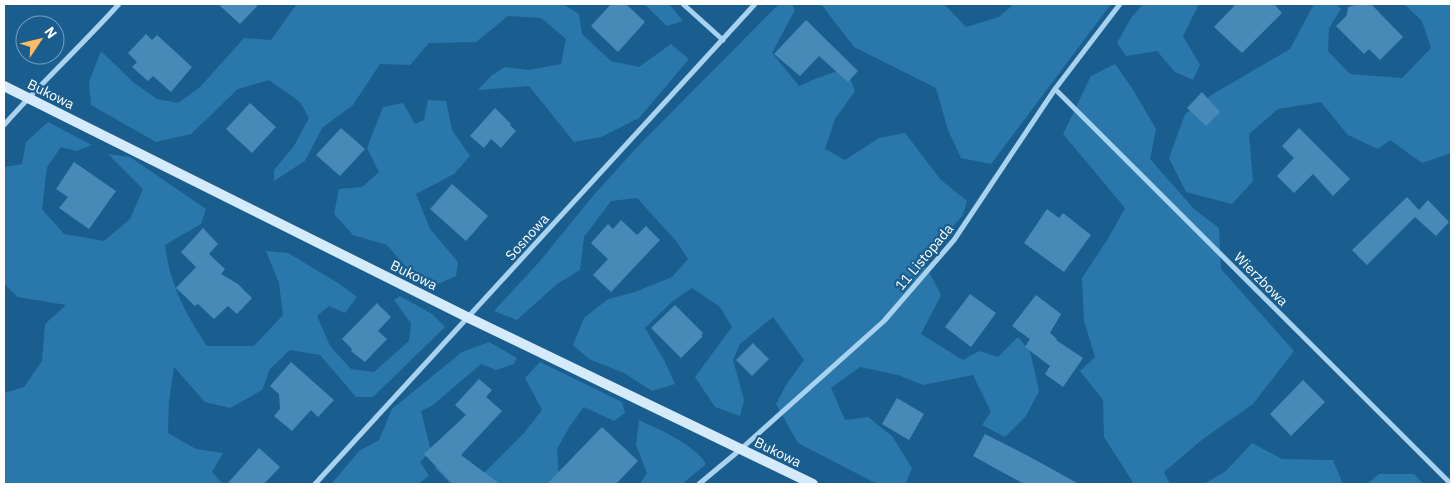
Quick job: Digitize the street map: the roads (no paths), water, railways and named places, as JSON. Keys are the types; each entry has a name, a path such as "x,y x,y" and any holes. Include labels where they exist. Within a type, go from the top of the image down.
{"street":[{"path":"4,125 119,4"},
{"path":"683,4 722,40"},
{"name":"Sosnowa","path":"315,484 755,4"},
{"name":"11 Listopada","path":"699,484 884,322 954,240 1055,89 1120,4"},
{"name":"Bukowa","path":"4,86 469,318 813,484"},
{"name":"Wierzbowa","path":"1055,89 1451,484"}]}
